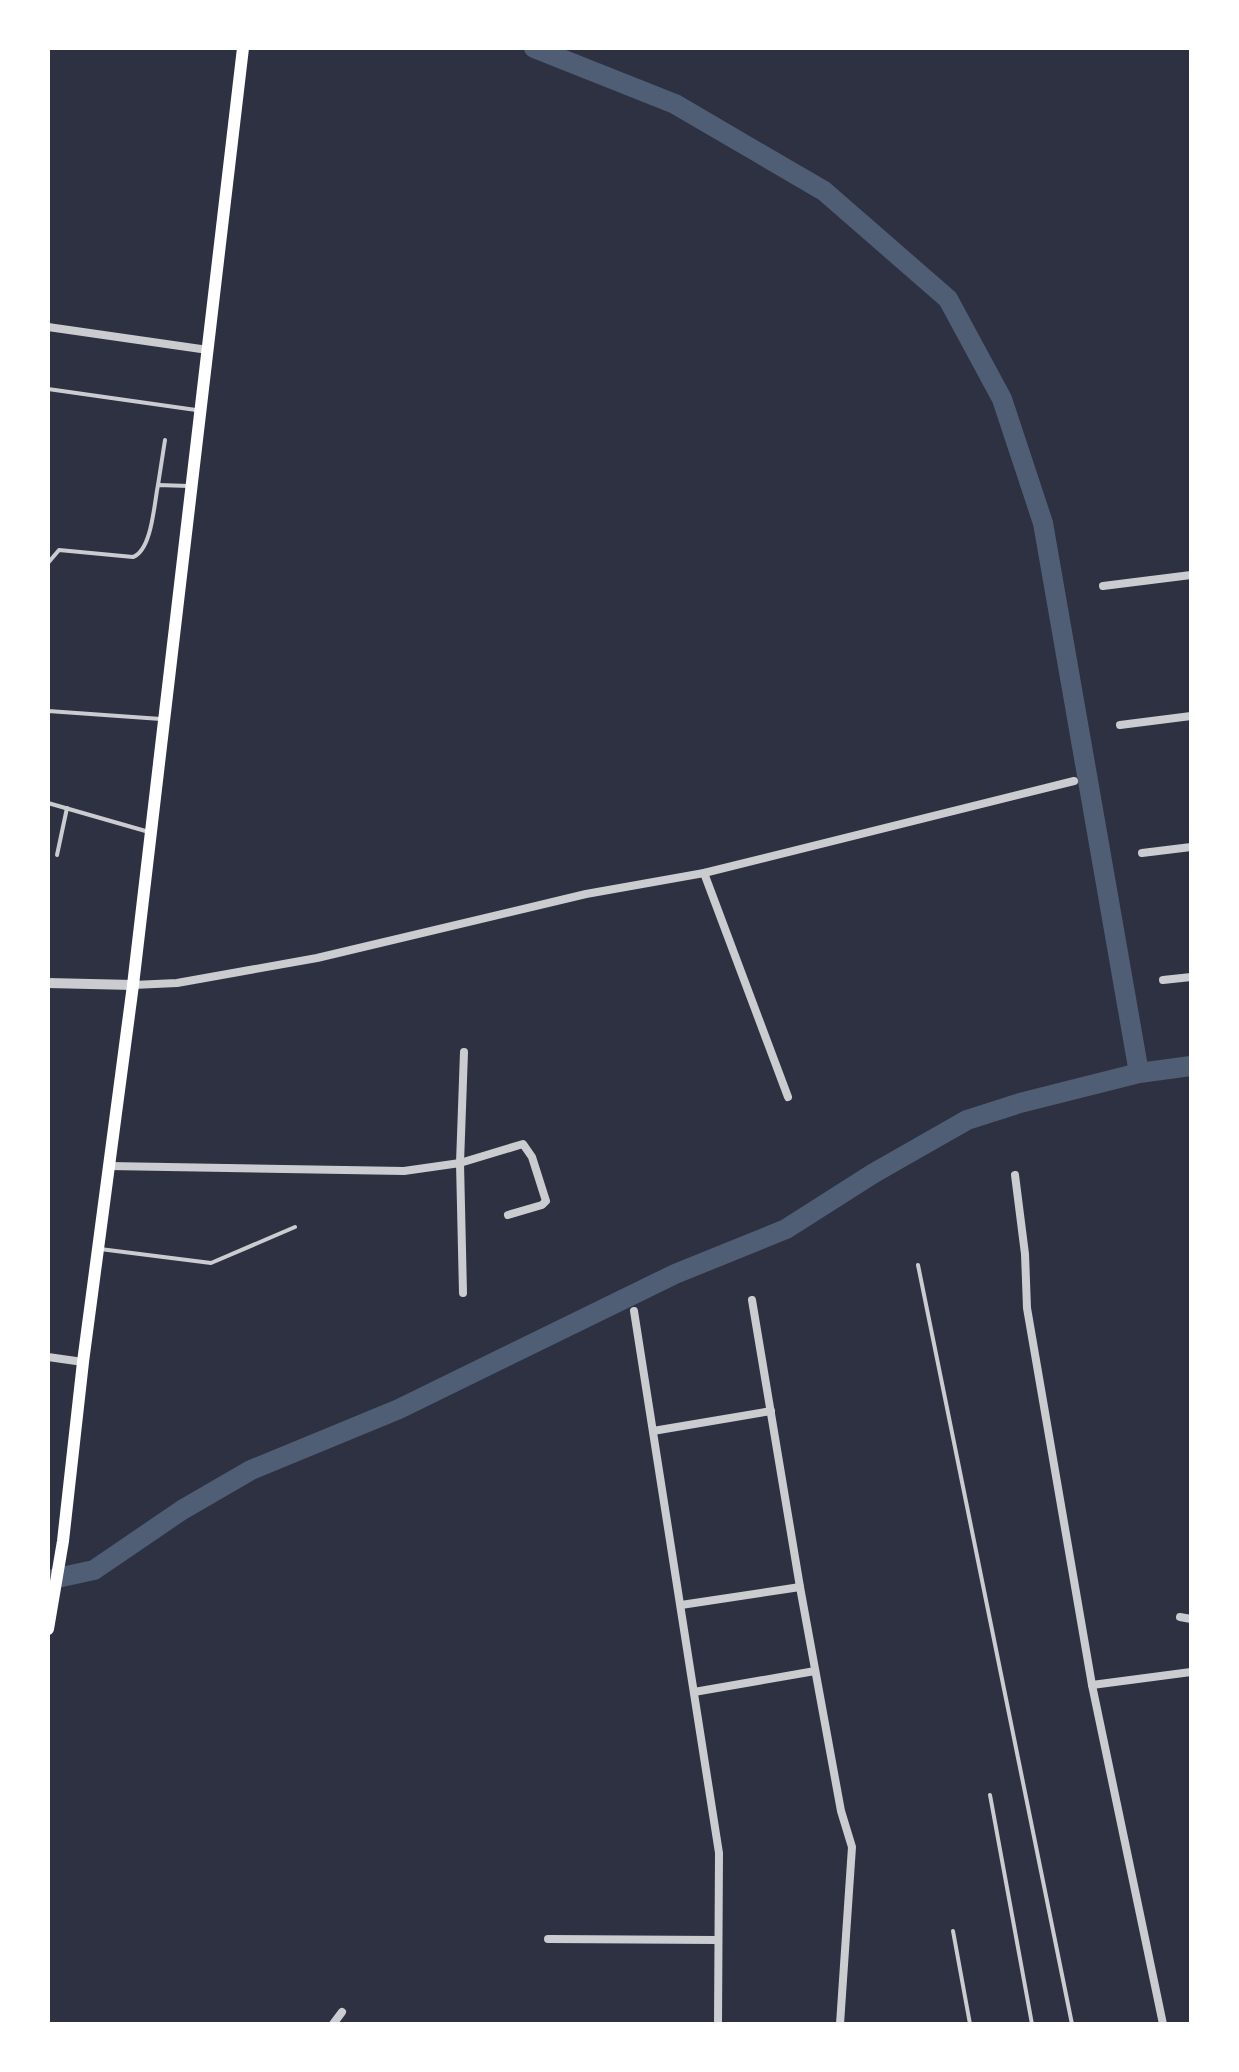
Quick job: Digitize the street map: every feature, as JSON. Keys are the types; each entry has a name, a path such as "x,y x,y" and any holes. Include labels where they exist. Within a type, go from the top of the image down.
{"main road":[{"path":"48,1629 63,1541 83,1362 133,985 243,48"}],"street":[{"path":"48,327 208,350"},
{"path":"1103,586 1191,575"},
{"path":"1120,725 1191,716"},
{"path":"48,983 177,983 317,958 586,894 704,873 1074,781"},
{"path":"1142,853 1191,847"},
{"path":"704,873 788,1097"},
{"path":"1163,980 1191,977"},
{"path":"463,1293 460,1163 464,1052"},
{"path":"109,1166 404,1171 460,1163 523,1144 527,1145 545,1203 508,1215"},
{"path":"1015,1175 1025,1254 1027,1308 1092,1685 1163,2024"},
{"path":"752,1300 815,1671 841,1811 852,1847 840,2024"},
{"path":"634,1311 719,1853 718,2024"},
{"path":"48,1357 83,1362"},
{"path":"653,1431 771,1411"},
{"path":"681,1605 800,1587"},
{"path":"1180,1617 1191,1619"},
{"path":"694,1692 815,1671"},
{"path":"1092,1685 1191,1672"},
{"path":"548,1939 717,1940"},
{"path":"333,2024 342,2012"}],"lane":[{"path":"48,389 200,411"},
{"path":"48,563 59,550 133,557 141,554 146,545 165,440"},
{"path":"158,485 191,486"},
{"path":"48,711 164,720"},
{"path":"48,803 151,832"},
{"path":"57,855 67,808"},
{"path":"98,1249 211,1263 295,1227"},
{"path":"918,1265 1072,2024"},
{"path":"990,1795 1032,2024"},
{"path":"953,1931 970,2024"}],"waterway":[{"path":"534,48 675,104 824,191 948,299 1002,399 1043,523 1139,1073"},
{"path":"48,1580 94,1570 182,1510 251,1470 399,1409 675,1274 786,1229 874,1173 967,1120 1020,1103 1139,1073 1191,1066"}]}
